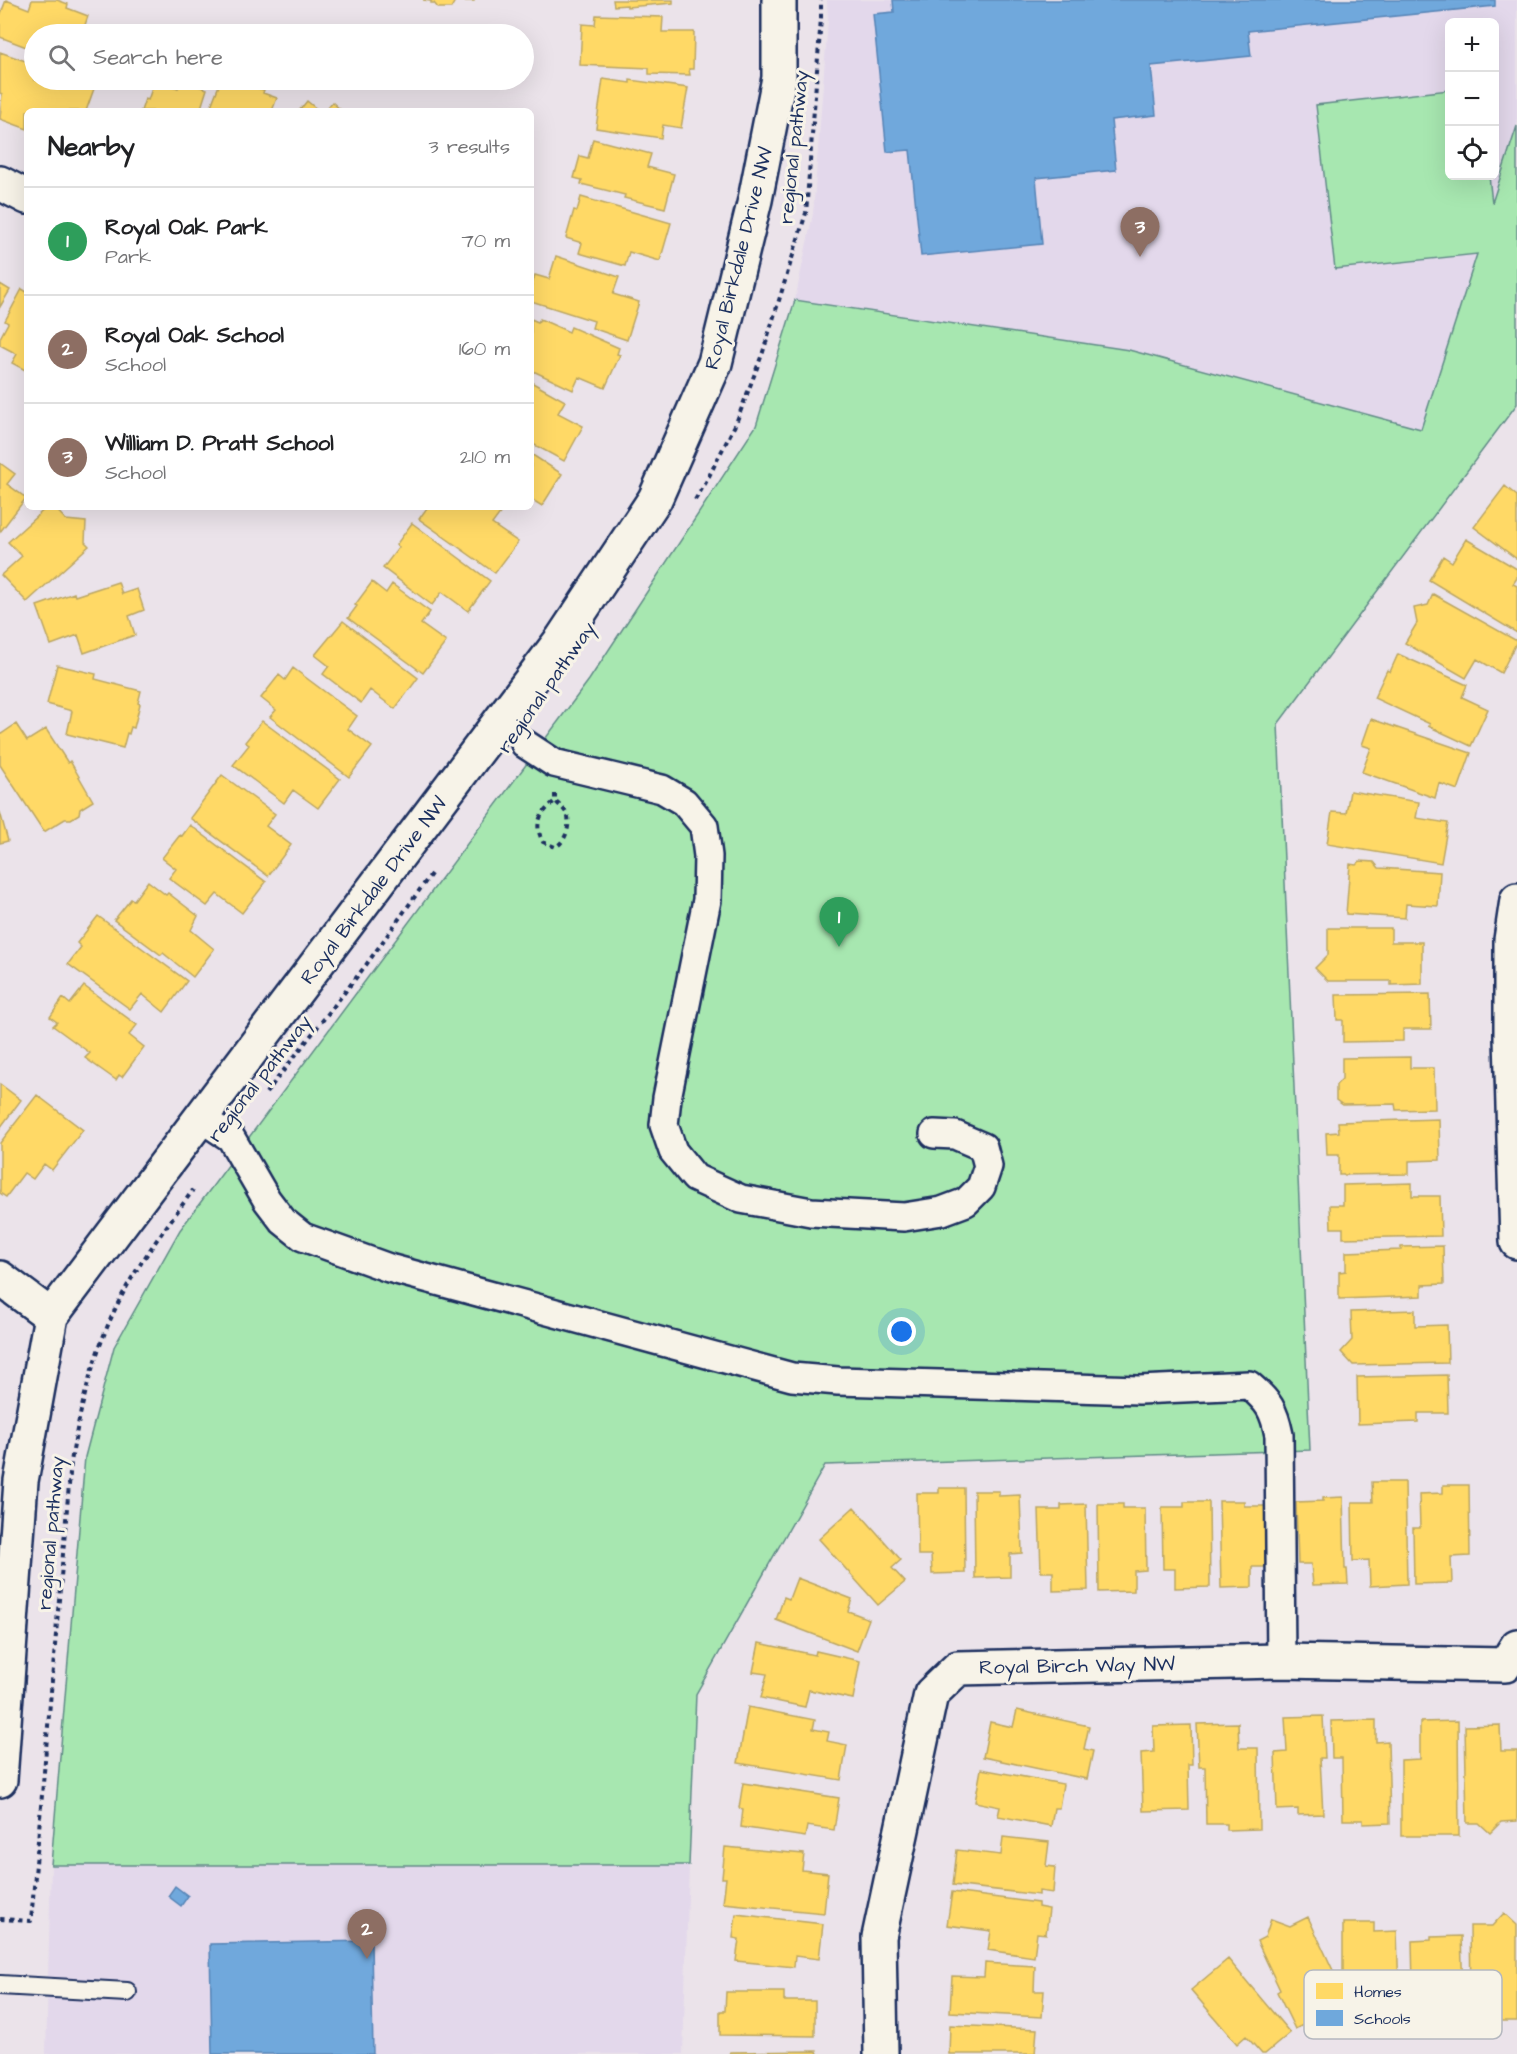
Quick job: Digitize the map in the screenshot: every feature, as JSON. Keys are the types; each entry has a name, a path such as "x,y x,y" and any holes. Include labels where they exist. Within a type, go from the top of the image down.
{"street":[{"name":"Royal Birkdale Drive NW","path":"0,1780 21,1481 51,1316 562,639 655,499 716,363 756,200 779,78 779,0"},
{"path":"0,183 24,195"},
{"path":"525,744 554,763 662,789 684,802 704,826 708,856 707,900 667,1098 664,1125 673,1151 695,1178 741,1199 811,1212 904,1217 942,1211 966,1202 981,1187 988,1166 983,1147 955,1135 934,1134"},
{"path":"1517,900 1511,940 1517,1242"},
{"path":"201,1118 231,1138 267,1200 283,1221 303,1237 389,1268 792,1377 850,1381 1138,1390 1249,1385 1264,1398 1275,1413 1279,1435 1281,1661"},
{"path":"0,1278 51,1316"},
{"name":"Royal Birch Way NW","path":"881,2054 879,1937 931,1694 958,1668 1281,1661 1505,1665 1517,1646"}],"lane":[{"path":"0,1985 127,1992"}],"path":[{"name":"regional pathway","path":"692,503 705,484 736,423 763,352 806,213 821,0"},
{"path":"554,763 555,801 539,819 537,827 543,842 555,847 561,845 565,837 568,818 555,801"},
{"name":"regional pathway","path":"231,1138 358,974 435,868"},
{"name":"regional pathway","path":"0,1919 31,1921 70,1462 78,1417 106,1330 125,1289 148,1252 196,1185"}],"shaded area":[{"path":"827,0 1517,0 1517,126 1421,429 1129,350 795,300 813,214 828,20"},
{"path":"51,1865 689,1865 683,2054 46,2054"}],"green space":[{"path":"1445,90 1445,180 1489,180 1492,203 1517,126 1517,404 1278,724 1310,1450 825,1465 696,1694 689,1865 51,1865 85,1457 114,1347 180,1230 589,680 756,426 795,300 1129,350 1421,429 1477,254 1335,269 1316,105"}],"building: Homes":[{"path":"6,0 29,9 32,0 57,0 68,4 67,8 88,16 85,24 24,24 24,46 0,37 0,16"},
{"path":"423,0 474,1 455,1 451,8 438,8 431,1"},
{"path":"613,0 673,0 673,3 627,7 627,5 614,6"},
{"path":"596,15 663,17 662,32 694,32 693,69 689,69 690,75 649,74 649,68 580,65 582,24 595,25"},
{"path":"0,52 24,60 24,90 94,90 87,108 24,108 24,128 0,119 2,94 0,93"},
{"path":"603,79 630,83 630,80 688,88 681,128 663,125 661,138 596,128"},
{"path":"152,90 207,90 201,108 142,108 145,99 148,100"},
{"path":"217,90 264,90 263,93 277,98 273,108 210,108"},
{"path":"307,101 315,108 301,108"},
{"path":"332,102 339,108 327,108"},
{"path":"593,139 651,154 647,167 674,174 665,208 581,184 582,180 574,178 580,156 588,158"},
{"path":"581,197 671,223 660,261 629,252 625,266 579,253 582,243 566,238 574,210 577,211"},
{"path":"556,256 619,277 613,294 639,302 627,340 592,328 594,321 534,302 535,275 549,279"},
{"path":"0,284 10,290 0,307"},
{"path":"22,289 24,290 24,369 12,363 17,354 0,345 0,338 8,323 5,321"},
{"path":"540,319 569,332 571,327 619,348 617,354 620,355 605,388 579,377 573,390 534,371 534,320 538,322"},
{"path":"534,384 565,401 558,413 583,426 564,461 534,445"},
{"path":"534,456 562,474 542,506 534,501"},
{"path":"0,463 15,474 7,484 24,497 24,501 0,532"},
{"path":"1505,486 1517,496 1517,559 1474,527"},
{"path":"44,510 57,510 66,520 86,522 85,542 89,546 27,602 1,575 22,556 8,542"},
{"path":"426,510 498,510 501,512 492,524 518,542 495,573 419,519"},
{"path":"412,523 490,581 468,611 442,592 432,605 383,568 399,547 396,545"},
{"path":"1466,539 1517,569 1517,578 1513,584 1517,586 1517,633 1429,580 1443,556 1452,562"},
{"path":"118,582 122,594 137,589 144,610 129,616 135,635 84,653 78,635 51,645 37,606 74,593 75,596"},
{"path":"372,582 386,593 392,584 430,612 421,624 446,642 423,673 348,618"},
{"path":"1433,594 1517,641 1501,673 1477,659 1466,678 1405,643 1417,623 1414,608 1428,605"},
{"path":"343,621 418,678 395,709 370,690 361,703 323,674 329,666 315,655"},
{"path":"1398,654 1467,685 1462,697 1488,709 1471,746 1374,698 1387,670 1390,672"},
{"path":"57,665 96,674 95,679 141,691 134,728 131,727 129,734 127,733 123,748 67,734 72,711 47,704"},
{"path":"293,668 357,716 348,729 372,747 349,777 270,717 276,710 261,698 279,675 285,680"},
{"path":"1371,719 1471,753 1458,790 1439,783 1435,798 1362,772 1371,748 1362,745"},
{"path":"262,721 340,779 318,808 293,790 284,803 233,765 249,745 245,742"},
{"path":"16,724 27,741 46,729 68,763 70,761 93,801 80,809 79,814 71,819 65,819 44,832 0,765 0,735"},
{"path":"222,775 275,814 266,826 291,845 268,876 190,818"},
{"path":"1350,791 1419,802 1416,818 1448,823 1441,863 1327,844 1332,812 1346,813"},
{"path":"0,812 8,841 0,843"},
{"path":"190,825 266,882 242,913 217,894 207,906 169,878 176,869 162,858"},
{"path":"1360,861 1374,862 1379,868 1440,872 1438,906 1406,904 1405,918 1346,914 1350,864 1356,865"},
{"path":"148,881 198,916 191,930 214,949 193,977 163,953 161,955 114,920 131,899 134,900"},
{"path":"98,916 187,981 164,1012 142,994 130,1009 68,964 81,947 77,943"},
{"path":"1328,928 1391,928 1391,942 1422,942 1422,984 1391,985 1391,981 1328,981 1315,968 1328,955"},
{"path":"84,986 137,1025 129,1035 144,1047 122,1077 119,1075 116,1080 85,1058 90,1053 53,1026 57,1022 50,1017 63,998 70,1004"},
{"path":"1430,994 1431,1029 1403,1029 1403,1041 1343,1042 1343,1020 1337,1020 1336,995"},
{"path":"1410,1057 1410,1068 1434,1068 1435,1109 1396,1110 1395,1104 1343,1105 1336,1100 1336,1085 1342,1079 1342,1058"},
{"path":"0,1084 21,1100 0,1128"},
{"path":"37,1095 83,1130 52,1170 44,1164 33,1179 24,1173 6,1197 0,1193 0,1143"},
{"path":"1439,1119 1440,1160 1409,1161 1409,1174 1339,1175 1339,1155 1327,1155 1326,1133 1339,1132 1338,1122"},
{"path":"1412,1183 1412,1196 1440,1196 1441,1236 1343,1238 1343,1228 1331,1228 1330,1205 1343,1205 1343,1185"},
{"path":"1443,1246 1444,1284 1422,1285 1422,1296 1339,1299 1339,1272 1346,1271 1346,1252"},
{"path":"1415,1310 1415,1326 1447,1325 1448,1363 1353,1365 1341,1352 1352,1340 1351,1312"},
{"path":"1447,1375 1448,1413 1418,1413 1418,1422 1358,1424 1357,1377"},
{"path":"1372,1482 1405,1482 1407,1584 1370,1586 1369,1560 1353,1561 1352,1502 1373,1502"},
{"path":"1443,1485 1469,1485 1470,1556 1451,1557 1452,1583 1414,1584 1413,1528 1420,1528 1419,1494 1443,1493"},
{"path":"939,1488 964,1488 965,1573 932,1574 931,1555 918,1555 917,1493 939,1493"},
{"path":"974,1491 999,1491 999,1496 1020,1495 1022,1553 1010,1554 1010,1577 975,1578"},
{"path":"1343,1497 1345,1569 1347,1569 1348,1584 1313,1585 1311,1564 1298,1564 1296,1502 1323,1501 1323,1498"},
{"path":"1219,1501 1244,1501 1244,1506 1266,1506 1267,1567 1252,1567 1252,1587 1221,1588"},
{"path":"1184,1502 1209,1502 1210,1587 1175,1588 1175,1569 1163,1569 1162,1507 1184,1507"},
{"path":"1086,1504 1088,1590 1053,1591 1053,1572 1041,1572 1039,1510 1061,1510 1061,1505"},
{"path":"1098,1504 1123,1504 1123,1508 1145,1508 1146,1570 1134,1571 1134,1591 1099,1592"},
{"path":"854,1507 901,1560 892,1568 905,1582 878,1605 819,1539"},
{"path":"797,1578 852,1599 848,1611 869,1619 857,1651 776,1620 784,1597 789,1599"},
{"path":"759,1643 815,1655 816,1651 860,1661 853,1699 809,1690 805,1707 761,1698 767,1674 753,1672"},
{"path":"748,1707 815,1720 813,1729 829,1732 827,1741 847,1745 841,1780 738,1763"},
{"path":"1017,1710 1089,1726 1084,1749 1093,1751 1087,1779 983,1757 990,1722 1013,1727"},
{"path":"1323,1716 1325,1758 1320,1758 1323,1814 1298,1815 1298,1809 1277,1810 1275,1753 1287,1752 1285,1717"},
{"path":"1376,1720 1376,1742 1388,1741 1390,1823 1363,1824 1363,1820 1343,1820 1342,1758 1332,1758 1331,1721"},
{"path":"1458,1721 1459,1836 1401,1836 1401,1760 1420,1759 1420,1722"},
{"path":"1238,1723 1239,1748 1258,1748 1259,1829 1227,1830 1227,1824 1206,1824 1205,1767 1199,1767 1197,1724"},
{"path":"1191,1725 1192,1765 1188,1765 1189,1810 1143,1811 1141,1753 1154,1752 1153,1726"},
{"path":"1500,1725 1501,1751 1517,1751 1517,1821 1501,1822 1490,1833 1479,1823 1467,1823 1465,1726"},
{"path":"981,1769 1063,1784 1059,1808 1054,1808 1051,1826 998,1816 1000,1807 975,1802"},
{"path":"743,1783 839,1798 834,1830 807,1826 805,1837 741,1827 743,1809 739,1808"},
{"path":"1003,1837 1049,1842 1046,1866 1055,1867 1053,1893 1039,1891 1039,1895 953,1885 957,1850 1001,1855"},
{"path":"725,1847 804,1854 802,1870 828,1873 824,1913 723,1903 726,1878 722,1878"},
{"path":"952,1892 1038,1903 1038,1907 1049,1909 1046,1934 1037,1933 1034,1957 988,1950 991,1931 947,1925"},
{"path":"1504,1913 1517,1925 1517,2021 1502,2021 1502,1970 1471,1970 1470,1926 1492,1926"},
{"path":"736,1914 823,1924 819,1959 795,1956 794,1967 736,1961 739,1939 733,1938"},
{"path":"1308,1917 1333,1970 1304,1970 1304,2025 1295,2029 1277,1992 1280,1990 1257,1941 1265,1937 1271,1919 1290,1926"},
{"path":"1343,1923 1374,1923 1374,1932 1397,1931 1398,1970 1343,1970"},
{"path":"1461,1936 1462,1970 1413,1970 1412,1941 1431,1940 1431,1937"},
{"path":"1228,1959 1290,2033 1265,2054 1262,2054 1246,2036 1237,2044 1191,1990"},
{"path":"985,1963 1035,1966 1034,1991 1044,1991 1042,2017 950,2012 952,1976 984,1977"},
{"path":"726,1992 784,1992 784,2001 815,2001 815,2036 720,2035 720,2011 725,2011"},
{"path":"950,2025 1037,2029 1035,2054 949,2054"},
{"path":"817,2051 818,2054 730,2054 730,2052"}],"building: Schools":[{"path":"893,0 1495,0 1495,6 1248,31 1251,56 1151,66 1156,115 1111,120 1116,170 1036,178 1042,244 921,256 910,150 887,152 873,14 894,12"},
{"path":"175,1886 188,1896 181,1906 168,1896"},
{"path":"371,1941 373,2054 212,2054 210,1944"}],"place":[{"name":"William D. Pratt School","path":"1140,257"},
{"name":"Royal Oak Park","path":"839,947"},
{"name":"Royal Oak School","path":"367,1959"}]}
